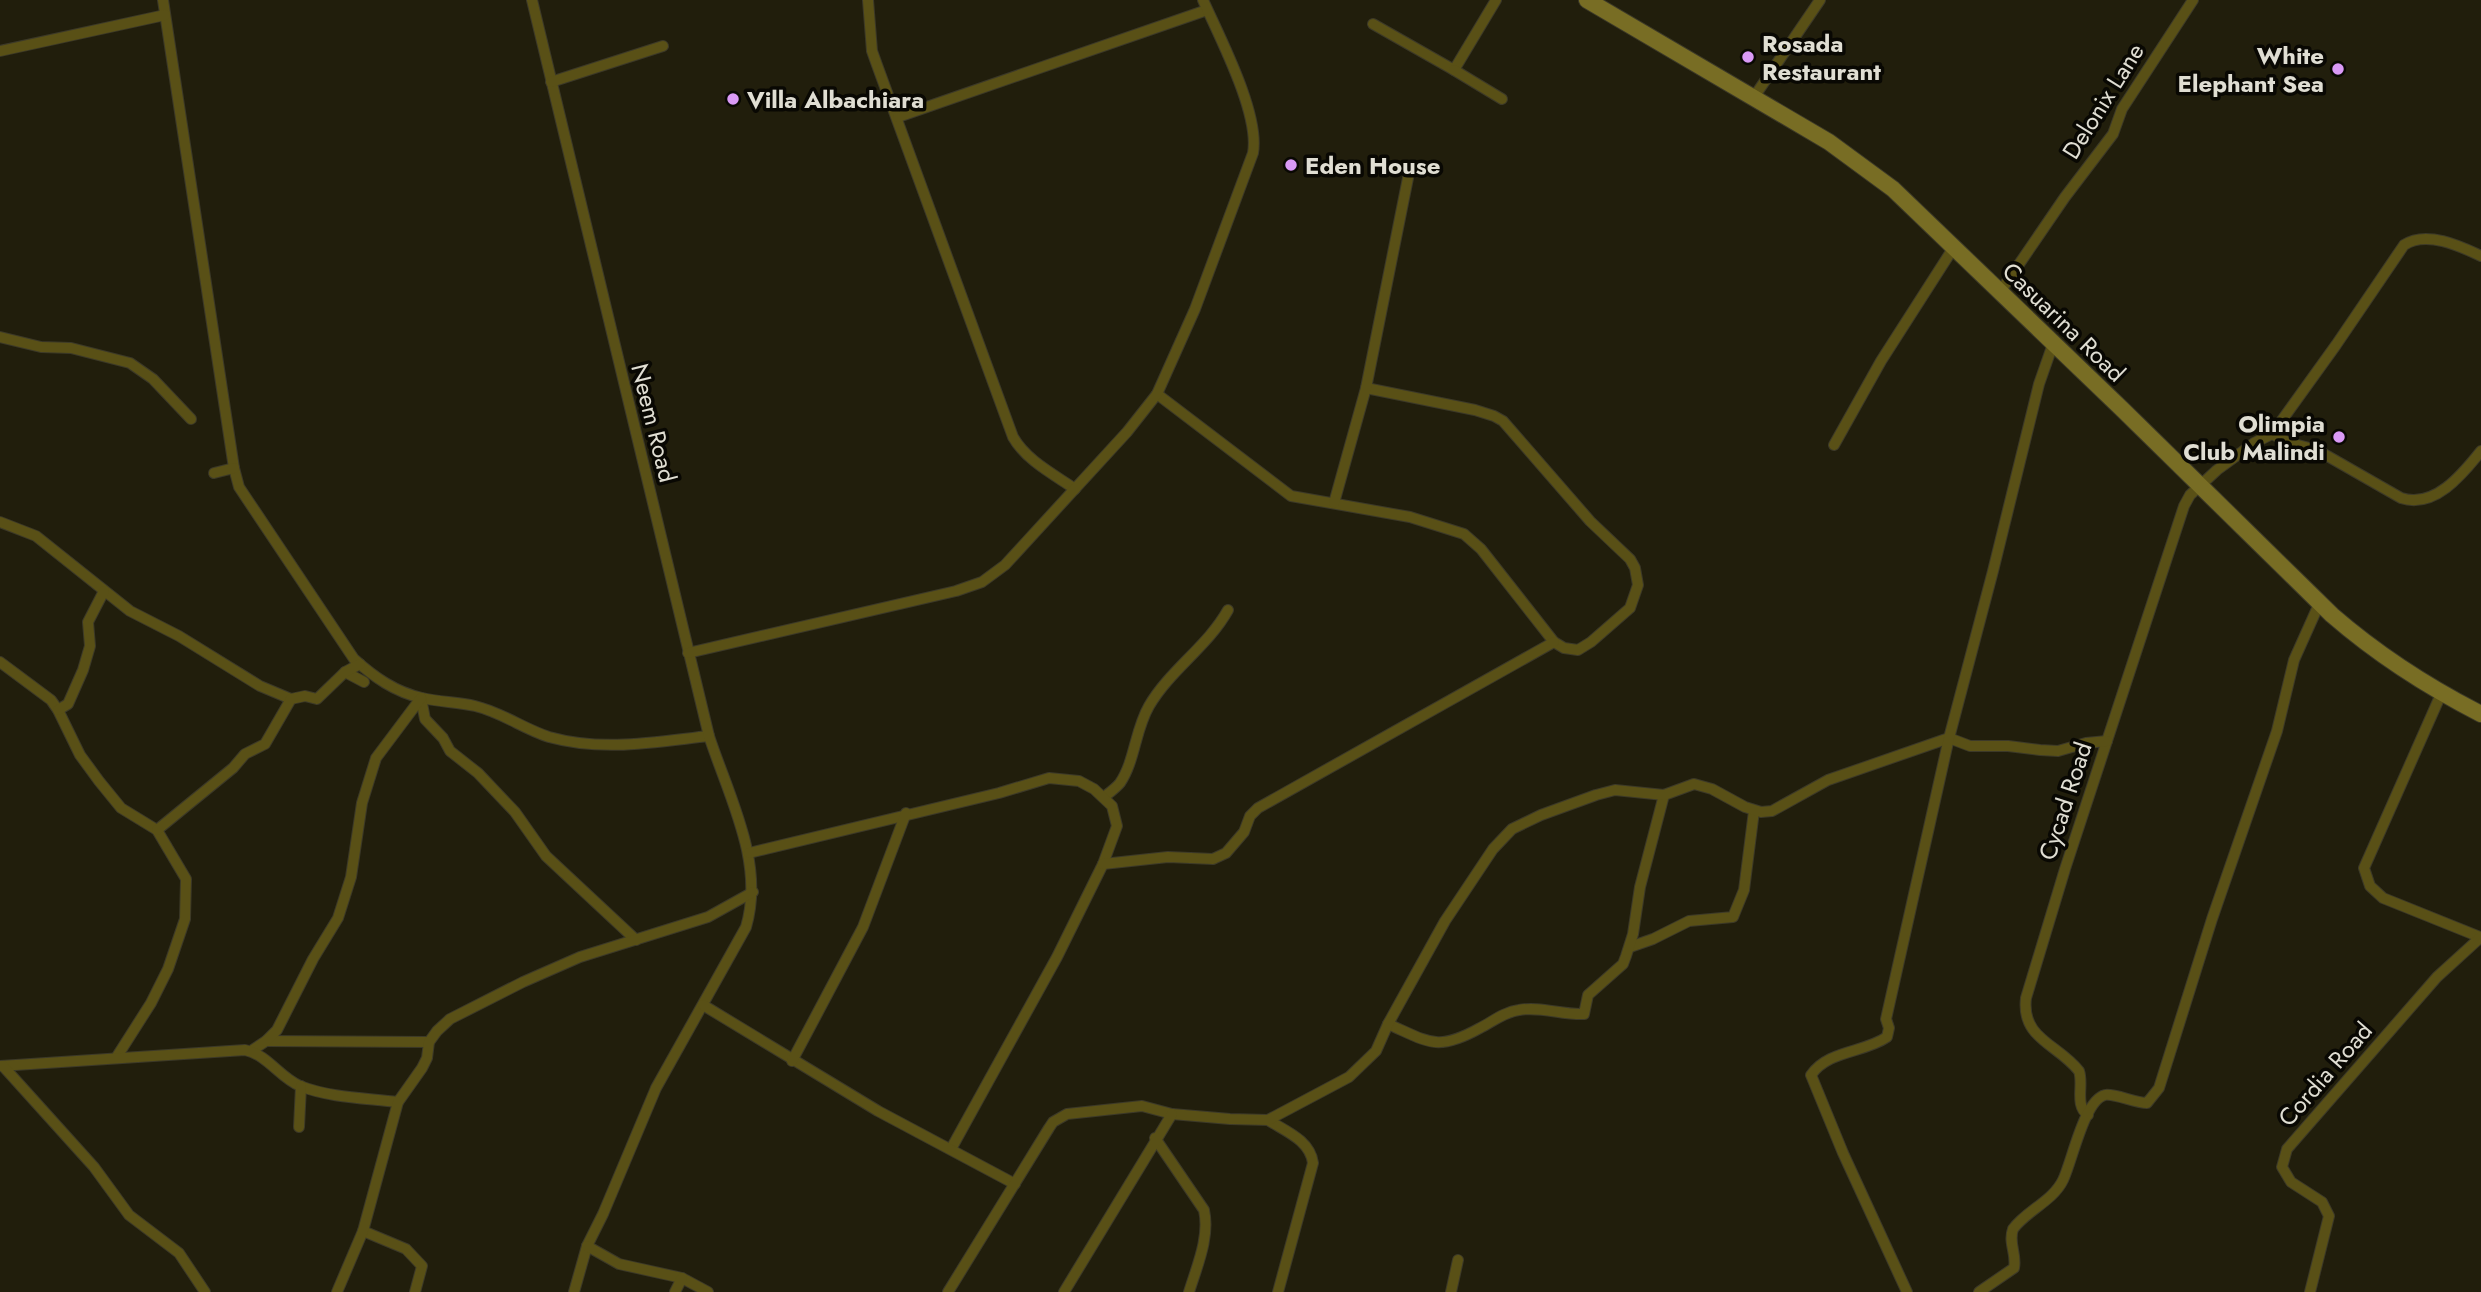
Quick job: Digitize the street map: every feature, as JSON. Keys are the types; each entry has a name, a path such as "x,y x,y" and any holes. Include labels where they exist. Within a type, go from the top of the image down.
{"street":[{"path":"163,0 239,488 354,659 393,689 421,698 486,709 533,732 563,740 619,747 709,736"},
{"name":"Neem Road","path":"532,0 688,653 709,736 748,853 753,892 746,927 656,1088 604,1214 587,1246 574,1292"},
{"path":"868,0 872,51 1013,437 1019,448 1029,457 1075,489"},
{"path":"1454,70 1496,0"},
{"name":"Casuarina Road","path":"1587,0 1754,97 1860,163 1893,189 2354,634 2402,668 2481,715"},
{"path":"1754,97 1820,0"},
{"name":"Delonix Lane","path":"2000,292 2065,197 2113,134 2122,109 2193,0"},
{"path":"688,653 970,588 1005,565 1127,432 1157,394 1195,309 1255,139 1248,105 1205,5 898,117"},
{"path":"0,51 165,15"},
{"path":"1373,24 1502,99"},
{"path":"551,82 663,46"},
{"path":"1334,503 1366,388 1410,168"},
{"path":"2481,256 2453,242 2416,240 2403,245 2272,434 2290,443 2318,450 2401,498 2412,501 2434,496 2481,451"},
{"path":"1834,445 1881,361 1954,247"},
{"path":"0,337 41,347 71,348 130,363 153,379 191,419"},
{"path":"1907,1292 1843,1153 1811,1075 1823,1062 1879,1043 1887,1037 1889,1028 1886,1018 1949,738 2039,384 2053,344"},
{"path":"1157,394 1287,493 1410,517 1465,534 1481,549 1555,642 1564,648 1578,650 1630,608 1638,585 1635,568 1630,559 1590,521 1503,421 1475,410 1366,388"},
{"name":"Cycad Road","path":"2088,1115 2082,1111 2080,1104 2080,1071 2029,1026 2025,1011 2065,869 2177,526 2190,495 2240,452 2272,434"},
{"path":"214,473 234,468"},
{"path":"0,522 36,536 130,611 179,636 260,686 292,699 305,696 317,699 345,672 360,664"},
{"path":"58,710 68,704 83,670 90,646 88,622 104,592"},
{"path":"1979,1292 2014,1268 2010,1239 2013,1229 2060,1186 2088,1115 2097,1100 2104,1095 2114,1095 2147,1103 2159,1088 2212,919 2277,730 2294,660 2320,602"},
{"path":"1104,797 1119,784 1126,771 1138,729 1151,703 1182,664 1215,631 1228,610"},
{"path":"1102,864 1168,857 1213,859 1226,853 1244,832 1250,816 1258,808 1555,642"},
{"path":"0,662 44,695 58,710 80,755 99,781 121,808 157,830 186,880 185,919 168,970 151,1003 116,1058"},
{"path":"345,672 364,682"},
{"path":"2442,692 2364,868 2370,886 2383,898 2481,937"},
{"path":"421,698 425,719 443,738 450,751 478,773 515,813 546,856 636,940"},
{"path":"251,1051 277,1030 313,959 338,918 351,877 362,803 376,758 421,698"},
{"path":"157,830 233,768 245,754 265,744 292,699"},
{"path":"948,1292 1049,1128 1067,1114 1136,1106 1171,1114 1268,1120 1349,1077 1369,1061 1445,920 1493,849 1512,829 1541,815 1615,790 1664,795 1694,784 1712,789 1754,811 1772,811 1829,780 1949,738 1970,747 2049,751 2107,741"},
{"path":"748,853 906,813 999,793 1049,778 1079,781 1104,797 1112,806 1117,826 1102,864 1056,957 951,1149"},
{"path":"1388,1024 1430,1042 1445,1043 1519,1009 1584,1014 1588,995 1623,964 1630,947 1640,887 1664,795"},
{"path":"1630,947 1689,921 1733,917 1744,890 1754,811"},
{"path":"792,1061 863,927 906,813"},
{"path":"337,1292 363,1231 398,1102 422,1069 429,1042 450,1019 580,957 708,918 753,892"},
{"name":"Cordia Road","path":"2310,1292 2329,1216 2322,1202 2291,1182 2282,1167 2287,1149 2437,977 2481,937"},
{"path":"703,1005 878,1111 1015,1184"},
{"path":"266,1041 429,1042"},
{"path":"2,1066 228,1050 251,1051 270,1063 284,1077 301,1086 331,1094 398,1102"},
{"path":"2,1066 94,1167 129,1215 179,1253 205,1292"},
{"path":"299,1127 301,1086"},
{"path":"1064,1292 1171,1114"},
{"path":"1268,1120 1299,1139 1312,1153 1313,1163 1278,1292"},
{"path":"1155,1138 1204,1210 1207,1222 1203,1246 1189,1292"},
{"path":"363,1231 406,1248 422,1266 415,1292"},
{"path":"587,1246 619,1264 682,1278 708,1292"},
{"path":"1451,1292 1458,1260"},
{"path":"675,1292 682,1278"}],"place":[{"name":"Rosada Restaurant","path":"1748,57"},
{"name":"White Elephant Sea","path":"2338,69"},
{"name":"Villa Albachiara","path":"733,99"},
{"name":"Eden House","path":"1291,165"},
{"name":"Olimpia Club Malindi","path":"2339,437"}]}
